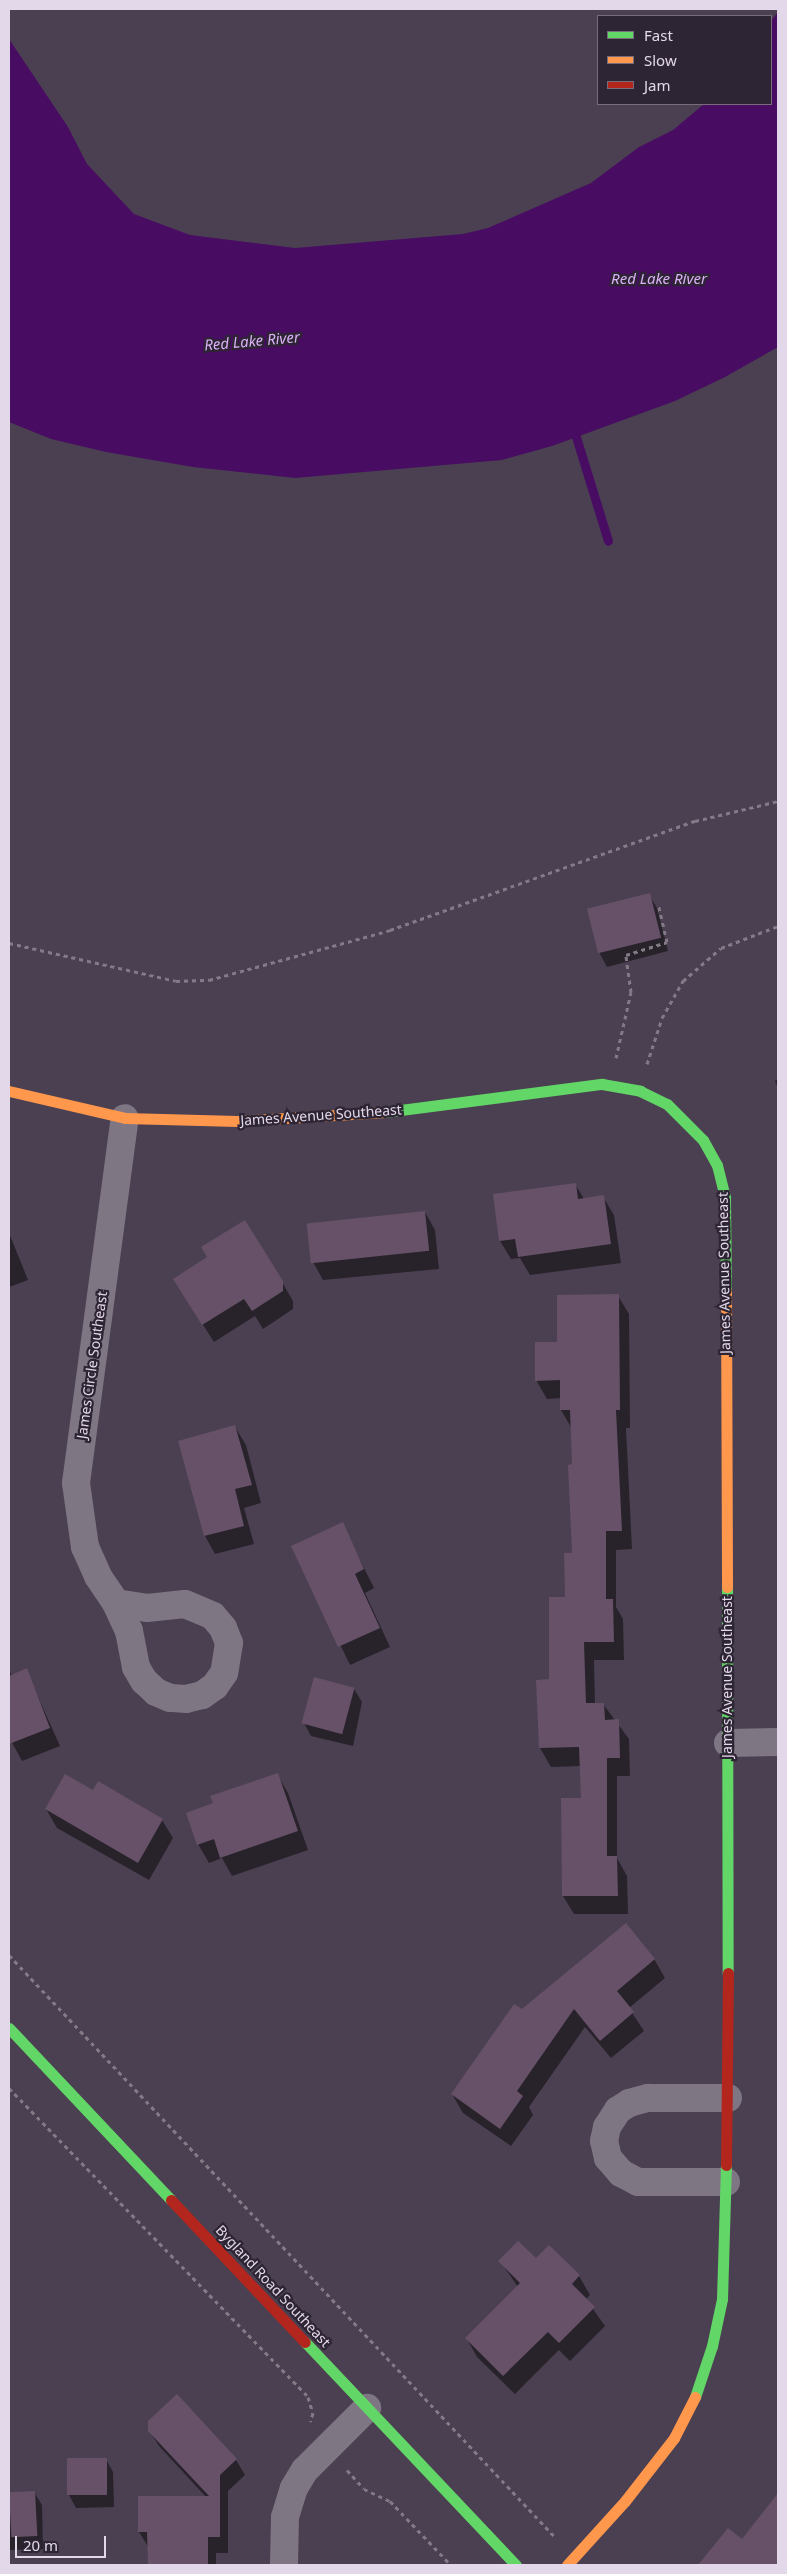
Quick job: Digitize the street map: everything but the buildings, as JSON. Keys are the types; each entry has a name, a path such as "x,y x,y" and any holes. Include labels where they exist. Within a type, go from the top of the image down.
{"street":[{"name":"James Avenue Southeast","path":"9,1091 125,1118 238,1122 364,1115 555,1088 610,1085 640,1091 667,1104 703,1140 717,1165 725,1198 728,1743 728,2098 722,2299 712,2346 699,2389 674,2438 571,2562"},
{"name":"James Circle Southeast","path":"116,1603 98,1576 84,1547 76,1483 125,1118"},
{"path":"728,1743 778,1742"},
{"name":"Bygland Road Southeast","path":"9,2028 516,2565"},
{"path":"726,2182 638,2182 621,2174 608,2158 604,2141 607,2127 618,2110 629,2103 648,2098 728,2098"},
{"path":"284,2565 285,2517 294,2488 304,2470 367,2408"}],"path":[{"path":"9,943 138,974 176,981 209,980 399,927 695,821 778,801"},
{"path":"610,1085 631,992 626,954 667,942 658,904"},
{"path":"640,1091 662,1018 683,982 721,948 778,926"},
{"path":"9,1955 571,2562"},
{"path":"9,2088 308,2397 313,2413 308,2427 326,2448 364,2488 390,2501 451,2565"}],"water":[{"name":"Red Lake River","path":"778,12 778,347 725,377 675,401 552,446 502,460 295,478 193,467 106,452 51,439 9,422 9,39 68,127 87,164 134,214 190,235 295,248 463,234 488,228 591,183 639,147 673,130 703,105 772,105 772,20"}],"waterway":[{"path":"573,427 608,541"}],"traffic: fast":[{"path":"385,1112 602,1084 640,1091 667,1104 703,1140 717,1165 725,1198 726,1291"},
{"path":"727,1587 728,1973"},
{"path":"9,2028 171,2200"},
{"path":"695,2397 712,2346 722,2299 726,2165"},
{"path":"305,2342 516,2565"}],"traffic: slow":[{"path":"9,1091 125,1118 237,1121 385,1112"},
{"path":"726,1291 727,1587"},
{"path":"567,2565 625,2501 674,2438 695,2397"}],"traffic: jam":[{"path":"726,2165 728,1973"},
{"path":"171,2200 305,2342"}]}
